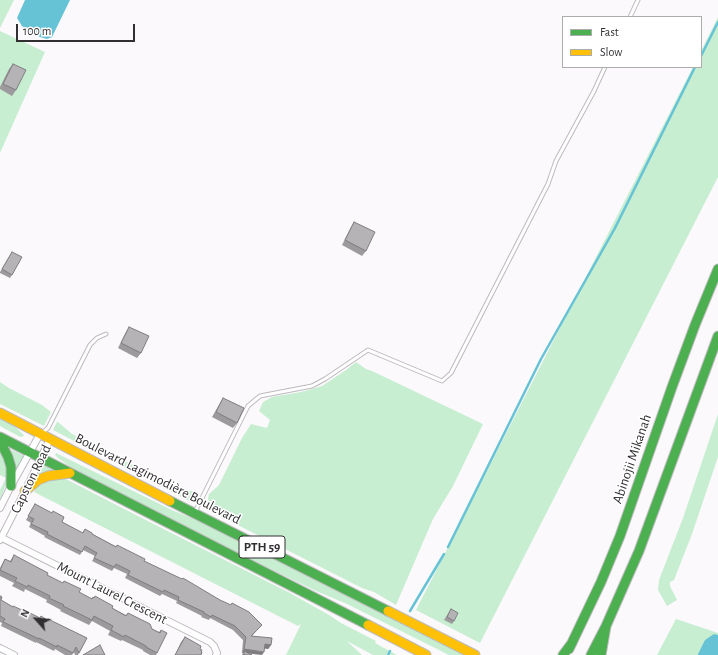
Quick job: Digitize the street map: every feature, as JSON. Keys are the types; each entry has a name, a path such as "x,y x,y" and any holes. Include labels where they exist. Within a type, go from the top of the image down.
{"main road":[{"name":"Abinojii Mikanah","path":"564,655 572,643 601,582 620,536 672,387 718,269"},
{"path":"591,655 606,626 639,551 718,336"},
{"name":"Boulevard Lagimodière Boulevard","path":"0,413 475,655"},
{"name":"PTH 59","path":"0,437 426,655"},
{"path":"0,441 11,467 11,486"},
{"path":"26,491 38,480 48,476 72,473"},
{"path":"601,655 606,626"}],"street":[{"name":"Capston Road","path":"0,508 40,434"},
{"name":"Capston Road","path":"0,538 26,491 50,439"},
{"name":"Mount Laurel Crescent","path":"0,538 210,642 214,646 217,653 216,655"},
{"path":"0,648 14,655"}],"lane":[{"path":"630,16 638,0"},
{"path":"194,513 248,406 260,396 312,386 368,350 442,381 450,373 548,184 556,161 606,68"},
{"path":"40,434 48,428 90,345 98,338 106,334"},
{"path":"48,428 50,439"}],"green space":[{"path":"0,0 14,0 0,28"},
{"path":"718,17 718,177 480,643 416,610 692,68 702,68 702,49"},
{"path":"0,31 45,52 0,153"},
{"path":"356,362 366,369 483,424 453,486 433,519 396,605 374,592 362,588 214,513 210,509 208,498 209,494 219,485 242,438 251,424 267,428 270,420 259,411 263,402 272,397 301,392 322,386"},
{"path":"0,382 42,405 51,412 44,426 0,404"},
{"path":"718,414 718,457 692,534 674,580 670,582 670,586 677,600 667,606 658,590 659,580 683,518"},
{"path":"0,419 14,426 24,436 20,437 0,426"},
{"path":"57,422 72,434 179,488 199,493 196,499 193,502 189,501 53,430"},
{"path":"10,450 24,456 15,472"},
{"path":"0,451 6,464 6,478 0,475"},
{"path":"56,453 174,511 199,521 465,655 449,655 347,604 316,591 242,555 72,468 58,458 55,455"},
{"path":"41,465 53,470 37,476 36,475"},
{"path":"6,478 4,490 0,499 0,490"},
{"path":"61,478 66,479 290,593 341,623 376,641 375,643 397,655 373,655 347,641 362,655 286,655 301,624 298,626 34,492 37,487 47,481"},
{"path":"676,619 718,633 718,655 657,655"}],"water":[{"path":"25,0 70,0 52,37 47,39 40,37 22,26 17,18"},
{"path":"714,634 718,635 718,655 698,655 705,640"}],"building":[{"path":"13,64 26,70 16,90 3,84"},
{"path":"354,222 375,232 366,251 345,240"},
{"path":"12,252 22,257 12,275 2,269"},
{"path":"129,327 149,336 141,353 121,343"},
{"path":"223,398 244,408 237,423 216,412"},
{"path":"35,504 52,513 53,511 64,517 62,522 83,533 85,529 116,547 117,545 145,559 144,561 182,579 183,578 220,600 231,605 232,603 249,612 262,625 251,636 272,638 271,645 265,644 264,652 244,649 246,637 235,626 212,615 211,617 204,612 178,600 179,597 164,590 163,592 128,575 130,571 116,564 114,567 94,558 97,553 85,546 82,552 47,534 48,532 31,524 34,519 28,516"},
{"path":"14,555 48,573 47,575 63,583 64,581 81,589 79,592 92,599 95,596 113,606 112,608 126,616 128,613 150,624 152,629 160,633 161,630 167,633 157,653 125,635 124,637 111,630 113,626 94,616 92,620 49,598 50,596 28,585 27,587 15,581 17,578 0,570 5,559 11,562"},
{"path":"0,596 2,597 1,600 13,607 22,609 40,618 41,616 87,638 79,653 76,647 73,653 3,622 5,619 0,616"},
{"path":"451,609 458,613 454,621 447,617"},
{"path":"185,637 201,646 201,655 175,655"},
{"path":"100,645 105,655 83,655"},
{"path":"244,651 252,655 244,655"}],"waterway":[{"path":"702,54 718,22"},
{"path":"448,547 541,359 615,228 695,68"},
{"path":"410,611 444,554"},
{"path":"388,655 390,651"}],"traffic: fast":[{"path":"569,649 601,582 620,536 672,387 718,269"},
{"path":"591,655 606,626 639,551 718,336"},
{"path":"0,437 368,625"},
{"path":"0,441 11,467 11,486"},
{"path":"170,501 388,611"},
{"path":"601,655 606,626"},
{"path":"563,655 572,643"}],"traffic: slow":[{"path":"0,413 170,501"},
{"path":"25,491 38,480 48,476 70,473"},
{"path":"388,611 475,655"},
{"path":"368,625 426,655"}]}
